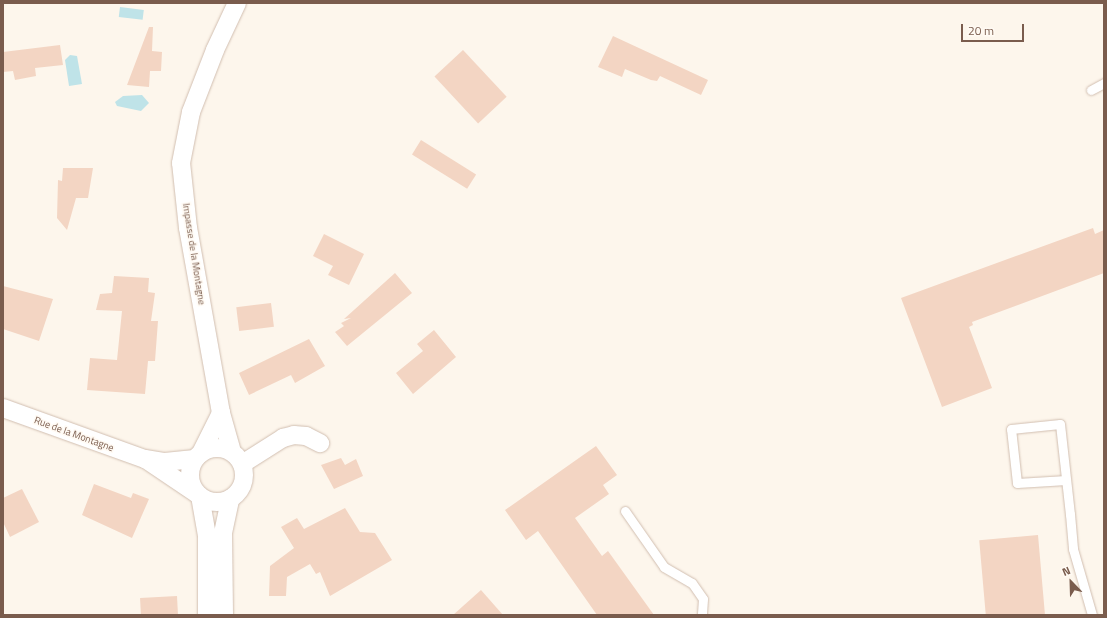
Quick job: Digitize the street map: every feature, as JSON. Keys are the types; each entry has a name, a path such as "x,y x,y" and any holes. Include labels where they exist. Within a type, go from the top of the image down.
{"street":[{"name":"Impasse de la Montagne","path":"237,458 221,414 188,228 181,163 191,112 214,50 238,3"},
{"name":"Rue de la Montagne","path":"3,408 144,459 165,462 198,456"},
{"path":"207,615 207,534 198,495 190,476 198,456 221,414"},
{"path":"237,458 283,438 294,435 306,436 320,443"},
{"path":"198,456 218,448 237,458"},
{"path":"224,615 222,533 230,499 242,486 237,458"},
{"name":"Rue de la Montagne","path":"144,459 198,495"},
{"path":"198,495 212,502 230,499"}],"lane":[{"path":"1091,90 1104,83"},
{"path":"1066,480 1017,483 1011,429 1060,424 1066,480 1073,549 1092,615"},
{"path":"625,511 664,567 692,583 703,599 702,615"}],"water":[{"path":"120,7 144,10 143,20 119,17"},
{"path":"70,55 77,56 82,84 69,86 65,60"},
{"path":"142,95 149,103 141,111 117,106 115,102 123,96"}],"building":[{"path":"149,27 153,27 152,51 162,52 161,71 150,71 149,87 127,85"},
{"path":"613,36 708,80 701,95 660,76 657,81 651,80 625,69 622,77 598,67"},
{"path":"60,45 63,65 35,68 36,76 15,80 13,71 3,72 3,52"},
{"path":"463,50 507,97 478,123 434,77"},
{"path":"421,140 476,174 467,189 412,154"},
{"path":"63,168 93,168 88,198 76,198 67,230 57,218 58,180 62,181"},
{"path":"1093,228 1095,234 1104,230 1104,273 972,322 973,325 969,327 992,388 942,407 901,298"},
{"path":"324,234 364,254 349,285 328,275 333,266 313,256"},
{"path":"395,273 412,293 347,346 335,332 344,326 341,323 351,318 344,319"},
{"path":"114,276 149,278 148,292 155,293 151,321 158,321 155,361 148,361 145,394 87,390 90,358 117,360 122,311 96,310 100,294 112,293"},
{"path":"3,286 53,299 39,341 3,329"},
{"path":"271,303 274,327 239,331 236,307"},
{"path":"434,330 456,357 413,394 396,373 423,351 417,344"},
{"path":"309,339 325,366 295,383 291,375 249,395 239,373"},
{"path":"596,446 617,475 603,485 609,494 575,518 602,556 608,551 654,615 597,615 538,531 526,540 505,510"},
{"path":"341,458 345,465 356,459 363,476 334,489 321,465"},
{"path":"94,484 131,498 133,493 149,499 132,538 82,515"},
{"path":"22,489 39,522 10,537 3,522 3,498"},
{"path":"345,508 360,532 375,533 392,560 330,596 320,572 316,574 310,564 287,577 286,596 269,596 270,566 294,548 281,527 297,518 304,529"},
{"path":"1038,535 1045,615 986,615 979,540"},
{"path":"481,590 503,615 453,615"},
{"path":"177,596 178,615 141,615 140,598"}]}
